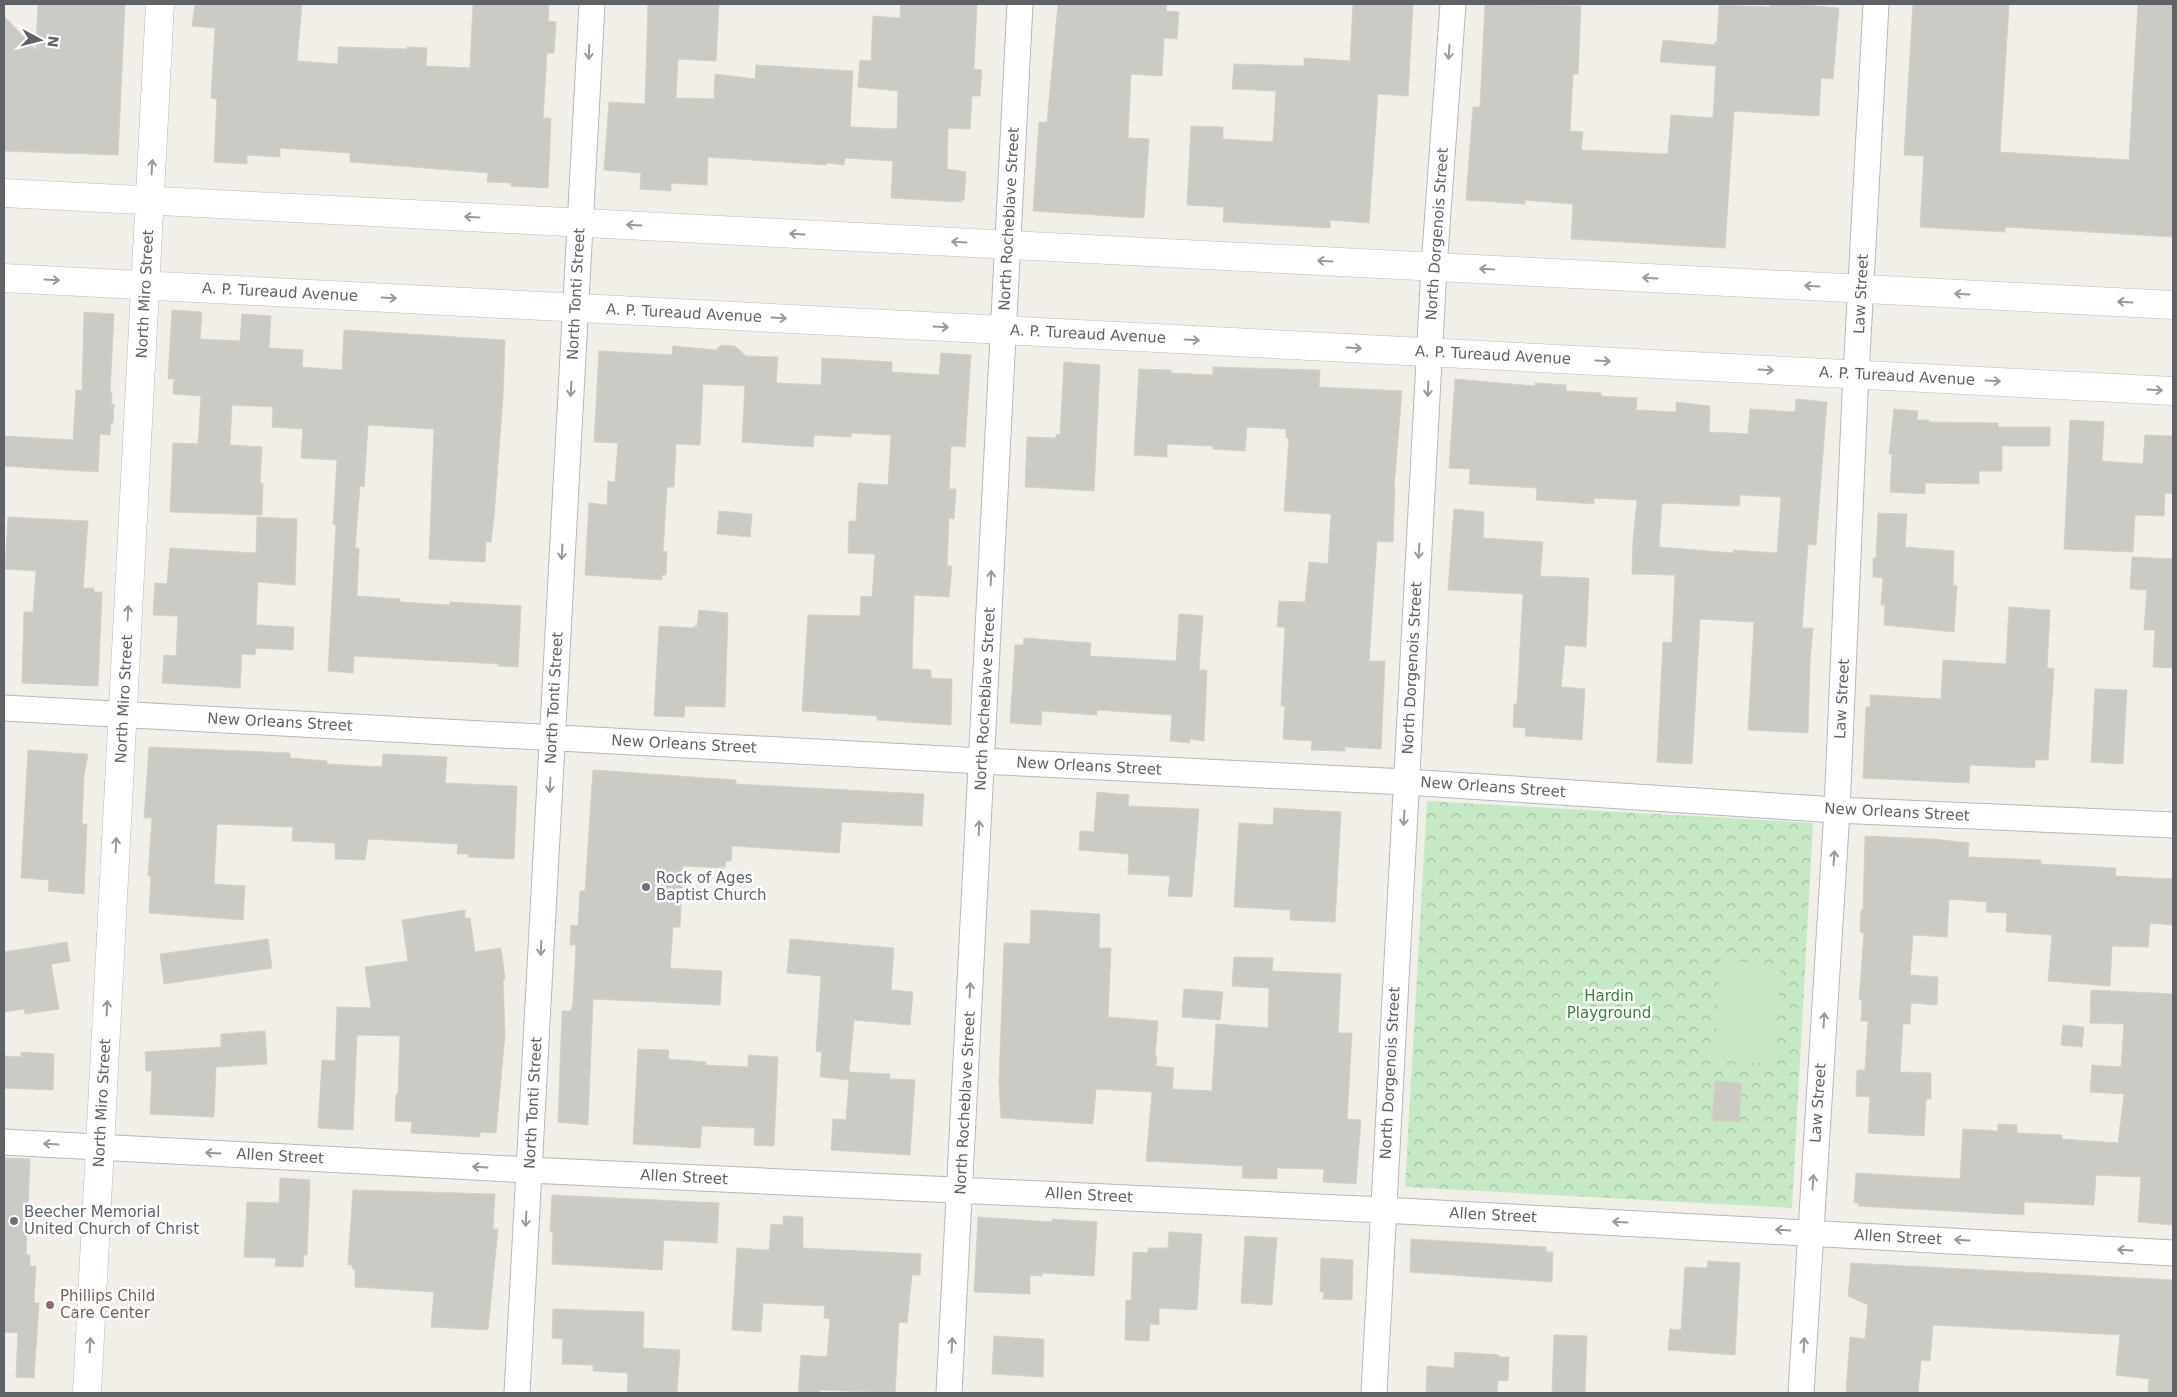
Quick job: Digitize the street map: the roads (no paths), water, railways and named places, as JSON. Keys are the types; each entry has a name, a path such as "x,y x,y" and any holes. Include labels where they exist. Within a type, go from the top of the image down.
{"street":[{"name":"North Miro Street","path":"87,1393 160,4"},
{"name":"North Tonti Street","path":"517,1393 592,4"},
{"name":"North Rocheblave Street","path":"949,1393 1020,4"},
{"name":"North Dorgenois Street","path":"1374,1393 1434,267 1453,4"},
{"name":"Law Street","path":"1801,1393 1837,810 1876,4"},
{"path":"4,193 2173,305"},
{"name":"A. P. Tureaud Avenue","path":"4,278 2173,391"},
{"name":"New Orleans Street","path":"4,708 1406,782 1837,810 2173,825"},
{"name":"Allen Street","path":"4,1142 529,1170 1383,1210 2173,1253"}],"place":[{"name":"Rock of Ages Baptist Church","path":"646,887"},
{"name":"Beecher Memorial United Church of Christ","path":"14,1221"},
{"name":"Phillips Child Care Center","path":"50,1305"}],"park label":[{"name":"Hardin Playground","path":"1609,1004"}]}
